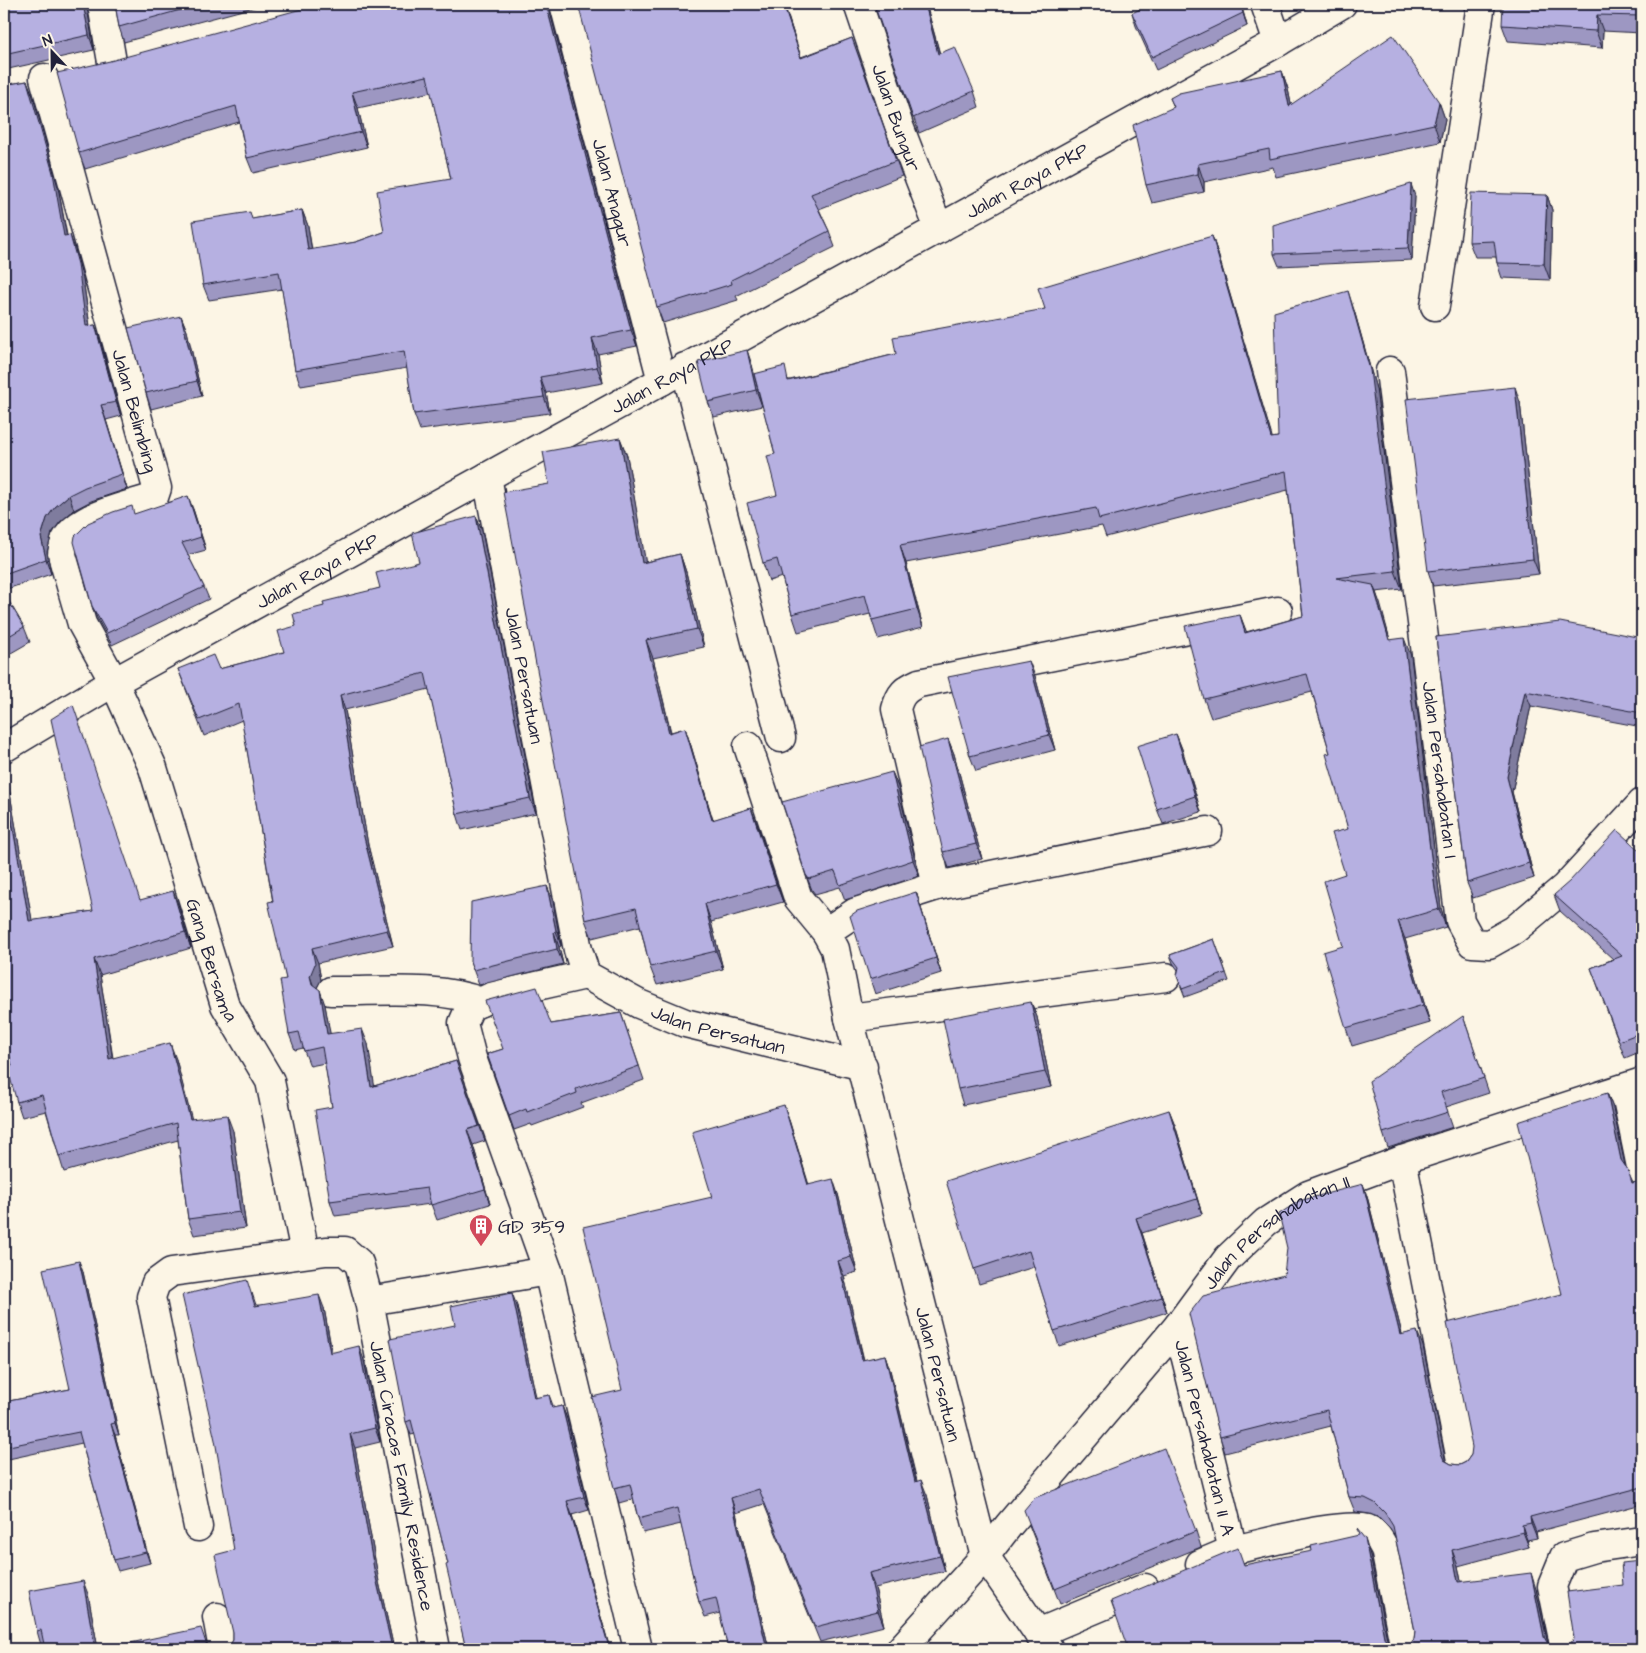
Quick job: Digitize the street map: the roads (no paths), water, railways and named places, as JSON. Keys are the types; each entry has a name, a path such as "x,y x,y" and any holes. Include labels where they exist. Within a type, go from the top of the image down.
{"street":[{"path":"102,4 112,62 141,54"},
{"name":"Jalan Anggur","path":"564,4 662,381"},
{"name":"Jalan Bungur","path":"858,4 900,126 939,229"},
{"path":"1265,4 1278,42"},
{"name":"Jalan Raya PKP","path":"4,748 114,682 1278,42 1342,4"},
{"path":"1435,306 1481,4"},
{"name":"Jalan Belimbing","path":"112,62 53,76 157,488 154,496 102,512 70,533 62,544 62,555 82,624 114,682"},
{"path":"685,367 781,738"},
{"name":"Jalan Persahabatan I","path":"1390,371 1460,921 1472,943 1490,944 1514,930 1564,887 1642,803"},
{"name":"Jalan Persatuan","path":"487,477 578,950 586,975 639,1004 685,1023 863,1066 985,1556"},
{"path":"937,886 896,709 900,695 909,687 919,683 1278,611"},
{"name":"Gang Bersama","path":"114,682 153,768 225,1005 270,1081 302,1238"},
{"path":"748,746 798,898 826,932 835,949 849,1018 863,1066"},
{"path":"826,932 856,912 937,886 1208,831"},
{"path":"586,975 493,996 470,1007 463,1023 472,1058 548,1271 638,1649"},
{"path":"849,1018 1166,977"},
{"path":"331,991 413,992 468,997 481,1002"},
{"path":"1634,1086 1642,1172"},
{"name":"Jalan Persahabatan II","path":"985,1556 1009,1525 1178,1326 1228,1258 1266,1222 1308,1196 1402,1160 1634,1086"},
{"path":"1402,1160 1462,1465"},
{"name":"Jalan Ciracas Family Residence","path":"198,1527 151,1297 156,1283 171,1272 326,1251 345,1251 359,1263 369,1301 436,1649"},
{"path":"369,1301 548,1271"},
{"name":"Jalan Persahabatan II A","path":"1178,1326 1233,1550"},
{"name":"Jalan Persahabatan II A","path":"1043,1641 1174,1575 1233,1550 1341,1527 1369,1529 1379,1538 1385,1549 1405,1649"},
{"path":"1564,1649 1552,1586 1564,1557 1594,1548 1642,1541"},
{"path":"901,1649 985,1556 1043,1641"},
{"path":"217,1617 223,1649"}],"place":[{"name":"GD 359","path":"481,1247"}]}
